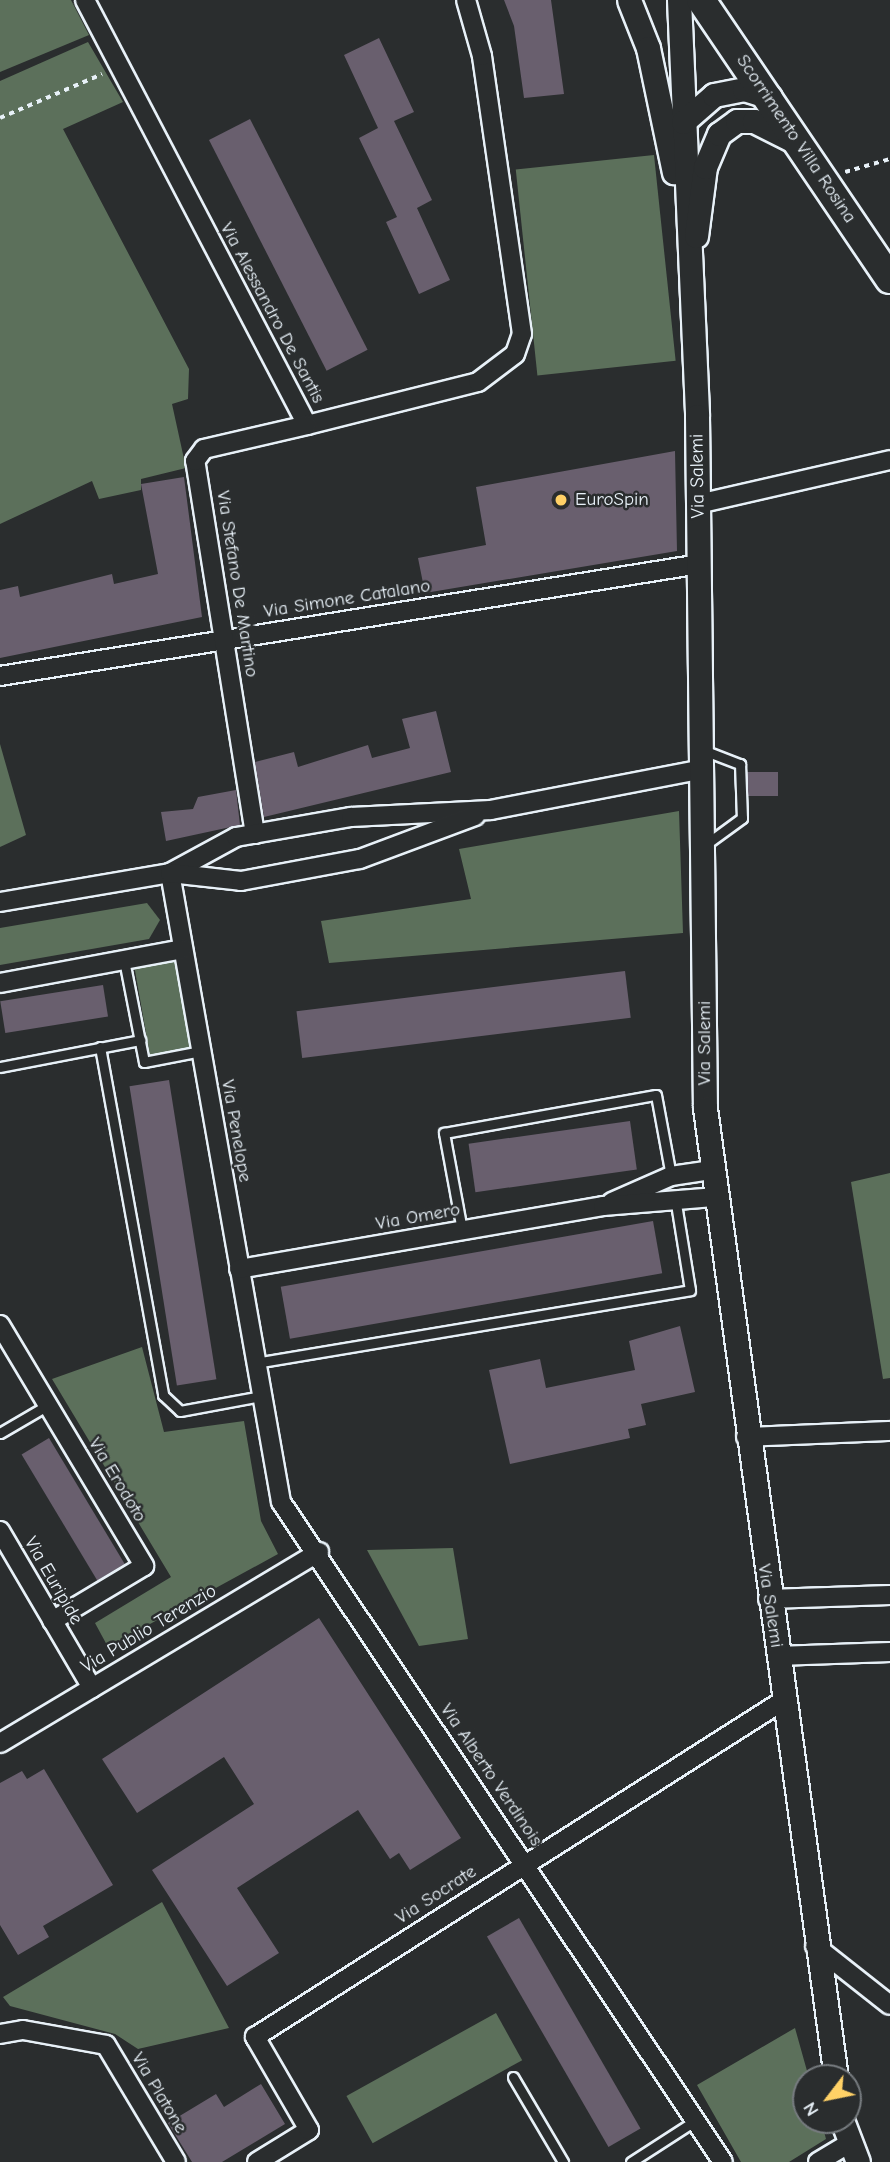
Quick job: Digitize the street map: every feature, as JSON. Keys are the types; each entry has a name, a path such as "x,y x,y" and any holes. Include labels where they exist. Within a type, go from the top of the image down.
{"main road":[{"name":"Scorrimento Villa Rosina","path":"701,0 770,97 890,279"}],"street":[{"name":"Via Alessandro De Santis","path":"85,0 307,425 478,382 514,354 522,334 482,56 466,0"},
{"path":"629,0 648,48 684,222"},
{"name":"Via Salemi","path":"679,0 684,222 690,281 700,564 713,1198 784,1700 815,1946 834,2064"},
{"path":"717,0 750,70"},
{"path":"683,122 715,95 744,89 770,97"},
{"path":"690,281 705,167 719,134 737,121 754,121 802,145"},
{"name":"Via Stefano De Martino","path":"255,834 195,461 204,449 307,425"},
{"path":"698,504 890,460"},
{"name":"Via Simone Catalano","path":"0,676 700,564"},
{"path":"0,902 170,873 241,881 360,859 491,810 703,759"},
{"path":"170,873 236,837 351,817 491,810"},
{"name":"Via Penelope","path":"170,873 261,1396"},
{"path":"0,983 183,949"},
{"path":"603,1206 671,1176 711,1170"},
{"path":"603,1206 676,1204 713,1198"},
{"name":"Via Omero","path":"239,1269 603,1206"},
{"name":"Via Erodoto","path":"0,1325 144,1566 52,1621"},
{"name":"Via Alberto Verdinois","path":"261,1396 281,1502 319,1552 723,2162"},
{"path":"746,1437 890,1431"},
{"name":"Via Euripide","path":"0,1531 92,1688"},
{"name":"Via Publio Terenzio","path":"0,1743 319,1552"},
{"path":"768,1599 890,1595"},
{"path":"777,1656 890,1652"},
{"name":"Via Socrate","path":"257,2162 309,2130 255,2037 784,1700"},
{"path":"815,1946 888,1998"},
{"name":"Via Platone","path":"0,2034 23,2030 106,2045 176,2162"},
{"path":"818,2162 854,2152 847,2134"}],"lane":[{"path":"703,759 740,764 742,818 704,846"},
{"path":"124,960 144,1062 201,1051"},
{"path":"0,1067 140,1040"},
{"path":"100,1048 163,1395 180,1411 261,1396"},
{"path":"462,1230 444,1133 656,1095 671,1176"},
{"path":"256,1363 690,1290 676,1204"},
{"path":"0,1433 48,1405"},
{"path":"513,2077 562,2162"},
{"path":"631,2162 696,2120"}],"path":[{"path":"0,118 119,65"},
{"path":"824,179 890,159"}],"green space":[{"path":"0,0 71,0 89,35 0,72"},
{"path":"88,42 123,102 63,129 189,369 188,399 172,404 186,468 141,479 141,490 99,499 92,481 0,524 0,81"},
{"path":"654,155 676,361 537,375 516,170"},
{"path":"0,744 26,835 0,847"},
{"path":"679,811 683,933 329,963 321,921 471,899 459,849"},
{"path":"147,903 160,920 149,939 0,965 0,928"},
{"path":"178,961 193,1048 150,1055 135,969"},
{"path":"890,1173 890,1378 883,1379 851,1182"},
{"path":"142,1347 164,1432 244,1421 261,1521 278,1554 108,1647 95,1623 171,1577 52,1379"},
{"path":"453,1548 468,1639 419,1646 367,1550"},
{"path":"162,1902 229,2028 138,2049 115,2034 10,2006 3,1997"},
{"path":"496,2013 522,2060 373,2143 346,2096"},
{"path":"795,2028 805,2064 792,2064 792,2134 825,2134 826,2139 789,2162 741,2162 697,2085"}],"building":[{"path":"504,0 551,0 564,94 524,98 514,26"},
{"path":"379,38 414,112 394,121 432,200 417,208 450,280 419,294 386,222 397,217 359,138 378,128 344,55"},
{"path":"250,119 368,350 327,371 209,140"},
{"path":"675,451 677,551 425,593 418,558 486,545 476,487"},
{"path":"184,477 202,617 0,658 0,590 18,586 20,597 112,574 114,584 158,574 141,484"},
{"path":"436,711 451,772 264,817 255,762 294,752 298,767 368,745 372,758 410,748 402,719"},
{"path":"747,772 778,772 778,796 747,796"},
{"path":"236,790 240,825 166,841 161,812 193,809 198,797"},
{"path":"625,971 631,1018 302,1058 296,1011"},
{"path":"103,985 108,1017 5,1033 0,1001"},
{"path":"169,1080 216,1379 177,1386 129,1086"},
{"path":"630,1121 637,1170 475,1192 469,1144"},
{"path":"653,1221 662,1273 290,1339 281,1287"},
{"path":"680,1326 695,1392 641,1404 646,1425 628,1429 630,1438 510,1464 489,1370 540,1359 546,1388 635,1370 629,1341"},
{"path":"49,1438 125,1564 97,1580 22,1454"},
{"path":"319,1618 461,1838 410,1870 399,1853 390,1859 358,1810 237,1888 279,1953 227,1986 152,1870 254,1804 224,1757 137,1813 102,1759"},
{"path":"44,1769 113,1885 43,1926 49,1937 18,1955 0,1925 0,1783 22,1771 27,1779"},
{"path":"519,1918 640,2128 608,2147 487,1936"},
{"path":"261,2084 285,2124 222,2162 192,2162 168,2123 216,2094 224,2107"}],"place":[{"name":"EuroSpin","path":"561,500"}]}
